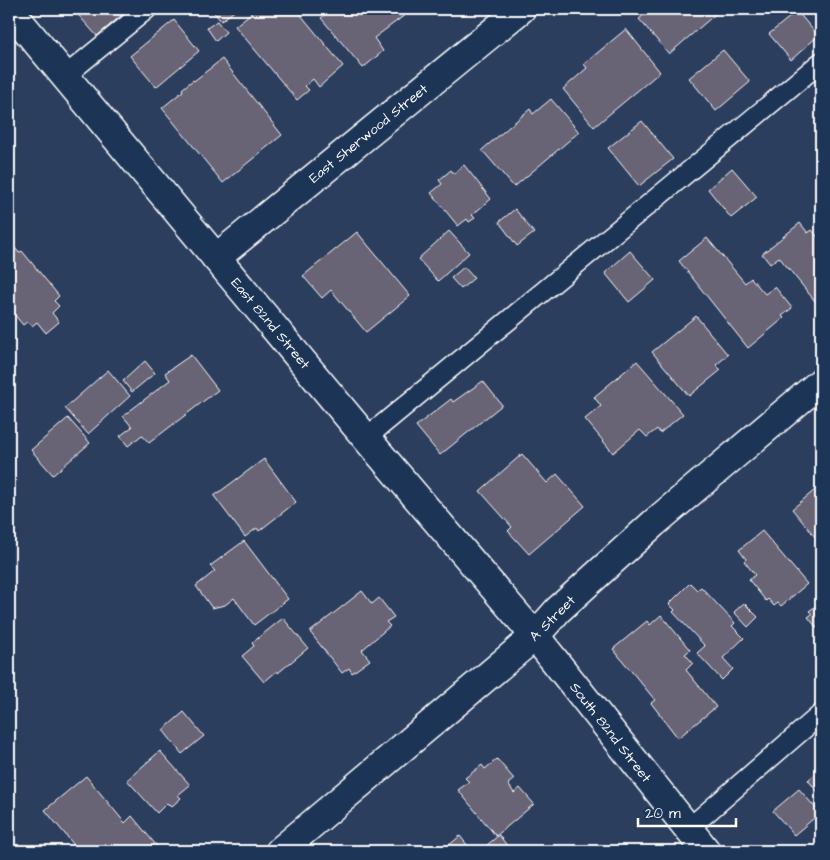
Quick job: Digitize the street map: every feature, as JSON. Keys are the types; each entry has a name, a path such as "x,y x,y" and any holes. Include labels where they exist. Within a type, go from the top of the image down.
{"street":[{"name":"East 82nd Street","path":"9,9 366,438 535,636"},
{"name":"East Sherwood Street","path":"216,258 521,9"},
{"name":"A Street","path":"280,851 535,636 558,610 654,523 821,382"},
{"name":"South 82nd Street","path":"535,636 706,851"}],"lane":[{"path":"65,76 147,9"},
{"path":"366,438 821,62"},
{"path":"688,829 821,714"}],"building":[{"path":"73,9 129,9 97,36"},
{"path":"211,9 237,9 221,21"},
{"path":"256,9 296,9 343,66 319,87 313,79 305,86 309,90 297,100 235,26"},
{"path":"332,9 413,9 374,38 383,51 363,68 321,18"},
{"path":"651,9 717,9 719,11 669,54 639,19"},
{"path":"797,11 818,36 791,60 769,34"},
{"path":"174,20 199,51 156,87 130,56"},
{"path":"217,21 226,32 216,41 207,28"},
{"path":"626,29 660,72 594,127 563,89 587,68 584,64"},
{"path":"723,50 750,82 716,111 689,78"},
{"path":"222,59 282,135 223,183 162,108 193,80"},
{"path":"551,99 579,132 514,187 482,150 530,109 533,114"},
{"path":"642,121 673,159 639,186 608,148"},
{"path":"464,165 491,199 472,215 475,218 469,222 467,219 458,226 431,193 442,184 439,180 451,170 454,174"},
{"path":"732,168 757,197 731,218 708,189"},
{"path":"515,209 534,233 517,246 499,222"},
{"path":"800,223 808,233 812,230 821,241 821,304 819,306 779,257 770,264 762,254"},
{"path":"449,231 469,253 438,281 418,259"},
{"path":"357,232 410,296 366,332 331,290 322,298 303,276"},
{"path":"707,238 745,283 751,278 765,294 775,287 792,308 782,316 784,318 748,348 679,261"},
{"path":"9,240 19,253 22,251 59,296 54,301 59,306 52,313 59,322 46,333 37,322 32,326 28,321 23,325 9,308"},
{"path":"630,251 655,280 629,302 605,273"},
{"path":"464,267 474,278 461,289 451,278"},
{"path":"696,316 728,355 716,365 721,370 689,396 652,352"},
{"path":"191,355 218,390 149,443 142,435 128,446 120,436 132,427 123,416 170,380 165,373"},
{"path":"145,361 155,373 132,392 123,381"},
{"path":"637,361 683,414 660,433 657,429 647,437 640,430 613,453 585,419 601,406 594,397"},
{"path":"108,370 130,396 88,434 65,408"},
{"path":"483,381 502,405 440,455 416,426 451,399 453,402"},
{"path":"68,418 90,443 53,475 31,450"},
{"path":"522,454 547,483 557,474 585,506 529,554 508,531 512,527 480,491"},
{"path":"264,459 296,502 259,531 257,528 245,537 214,496"},
{"path":"821,485 821,544 792,509"},
{"path":"762,531 807,584 781,606 778,603 774,606 768,599 766,601 749,580 755,575 744,561 746,559 739,550"},
{"path":"244,541 288,599 254,625 234,598 225,605 212,608 196,586 215,571 210,566"},
{"path":"690,583 697,590 701,587 735,623 732,626 744,638 723,658 733,669 722,680 697,653 705,646 673,612 675,610 669,604"},
{"path":"362,591 372,604 379,598 394,617 386,622 390,626 362,650 370,660 352,673 349,668 342,673 310,632"},
{"path":"744,603 758,617 748,627 734,612"},
{"path":"821,605 821,633 808,617 812,614 809,611"},
{"path":"661,615 690,650 685,654 693,663 686,670 716,707 678,738 651,703 655,700 613,649 647,621 650,625"},
{"path":"283,618 308,648 264,682 242,656 254,646 252,643"},
{"path":"184,712 204,736 182,754 163,730"},
{"path":"160,751 190,785 178,795 181,798 171,807 167,803 157,813 127,780"},
{"path":"497,759 514,779 508,784 514,793 520,788 534,804 496,836 458,790 469,782 465,778 482,765 485,769"},
{"path":"821,769 821,796 808,780"},
{"path":"86,776 125,823 132,816 161,851 124,851 121,847 116,851 79,851 45,810"},
{"path":"799,789 820,813 794,835 773,811"},
{"path":"499,835 511,851 480,851"},
{"path":"460,836 472,851 442,851"},
{"path":"404,844 410,851 395,851"},
{"path":"821,844 821,851 812,851"}]}
